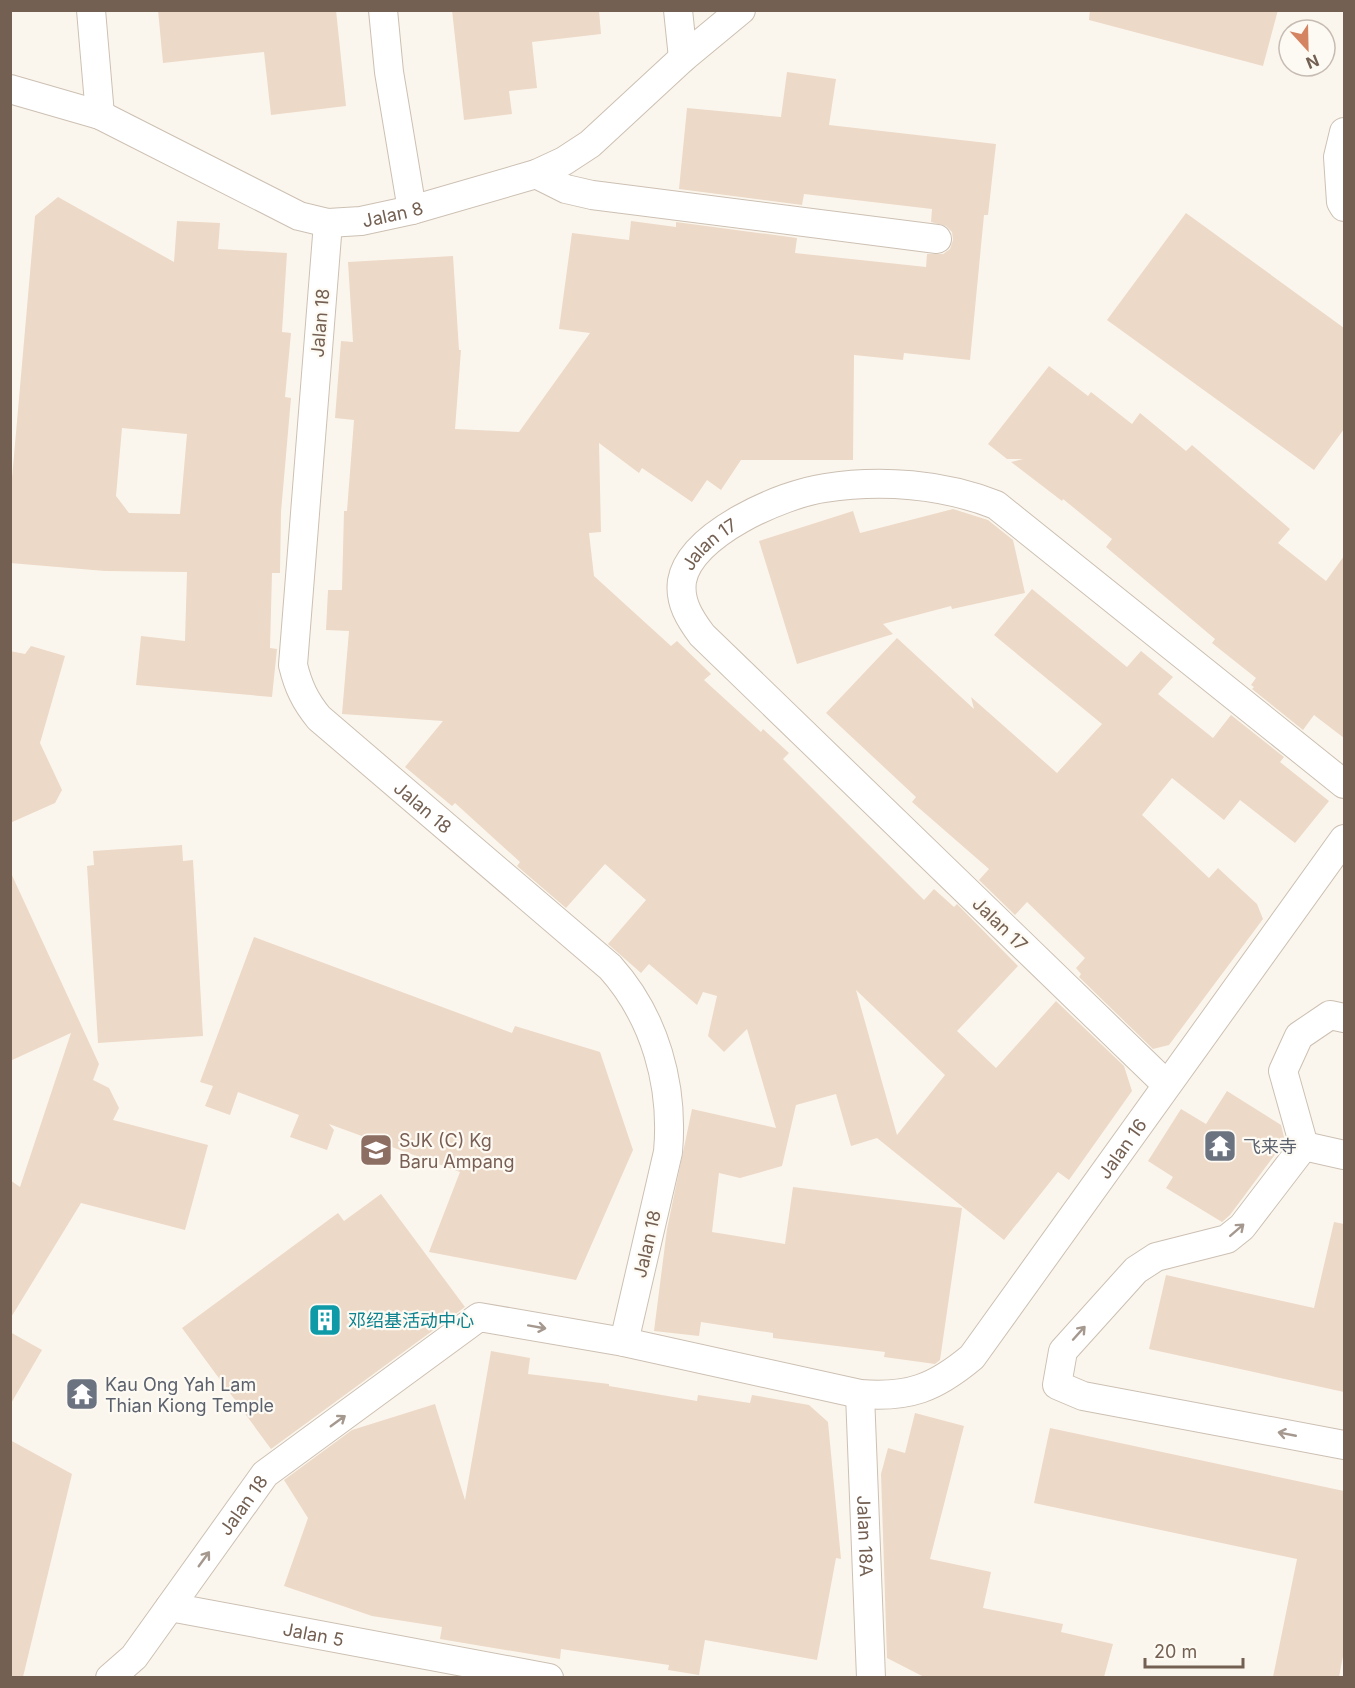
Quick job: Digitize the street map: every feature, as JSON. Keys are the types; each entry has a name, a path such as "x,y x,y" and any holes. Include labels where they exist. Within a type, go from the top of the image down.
{"street":[{"path":"91,10 100,115"},
{"path":"383,10 389,72 412,210"},
{"path":"678,10 683,58"},
{"name":"Jalan 8","path":"10,89 100,115 299,216 328,223 361,221 412,210 536,174 564,161 590,144 683,58 741,10"},
{"path":"1344,132 1338,157 1341,202 1344,207"},
{"path":"536,174 566,189 592,195 937,239"},
{"name":"Jalan 18","path":"328,223 293,664 298,685 306,703 320,718 610,967 628,987 643,1012 657,1048 668,1097 670,1125 668,1152 624,1342"},
{"name":"Jalan 17","path":"1166,1084 702,635 691,620 683,602 682,582 689,563 699,550 749,513 786,498 824,488 865,484 934,487 966,494 996,505 1344,784"},
{"name":"Jalan 16","path":"860,1394 889,1396 908,1394 931,1386 954,1372 972,1357 1344,839"},
{"path":"1304,1146 1283,1071 1299,1036 1330,1015 1344,1018"},
{"path":"1304,1146 1344,1155"},
{"path":"1304,1146 1242,1227 1227,1239 1156,1257 1136,1270 1063,1352 1057,1385 1083,1396 1344,1445"},
{"name":"Jalan 18","path":"170,1607 265,1474 479,1317 624,1342 860,1394"},
{"name":"Jalan 18A","path":"860,1394 872,1677"},
{"path":"111,1677 134,1658 170,1607"},
{"name":"Jalan 5","path":"170,1607 549,1677"}],"building":[{"path":"158,10 336,10 346,106 271,115 264,52 163,63"},
{"path":"452,10 599,10 601,34 532,42 537,88 509,91 512,114 464,120"},
{"path":"1090,10 1278,10 1263,66 1089,20"},
{"path":"787,72 836,79 829,125 996,144 988,215 984,215 970,360 904,353 903,360 854,355 853,460 741,460 721,490 707,480 692,502 642,468 639,473 599,443 601,532 589,533 594,576 671,646 677,641 711,674 704,680 761,732 763,729 789,753 783,759 924,900 934,889 954,907 957,904 1018,966 957,1031 996,1068 1056,1001 1124,1066 1132,1091 1069,1180 1058,1172 1004,1240 877,1138 851,1146 836,1094 796,1105 782,1166 740,1178 719,1173 712,1232 785,1244 793,1187 962,1208 940,1360 935,1364 884,1357 885,1352 773,1338 773,1333 701,1322 699,1336 654,1331 667,1229 692,1109 776,1128 747,1029 724,1052 708,1036 717,996 703,992 697,1005 649,964 641,973 608,944 646,900 605,864 566,908 517,866 520,862 455,803 452,806 405,767 443,721 342,714 349,631 326,630 328,590 342,590 344,511 347,511 354,420 335,418 341,341 353,342 348,262 453,256 459,350 461,350 455,429 519,432 590,333 559,329 572,233 629,240 631,221 676,227 676,222 797,238 795,253 926,267 927,254 943,254 950,249 953,240 952,232 946,226 931,222 932,209 804,194 802,205 679,189 687,108 781,117","holes":["856,990 945,1075 897,1135"]},
{"path":"58,197 174,262 177,221 220,223 218,249 287,253 282,332 291,333 285,397 291,398 281,512 280,573 272,573 270,648 277,649 272,697 136,685 141,636 185,641 187,572 105,571 10,563 10,501 35,216","holes":["122,428 187,434 180,514 129,513 116,496"]},
{"path":"1186,213 1344,328 1344,429 1314,470 1107,320"},
{"path":"1049,366 1088,396 1091,392 1132,424 1140,413 1186,451 1192,445 1290,529 1278,543 1326,581 1344,556 1344,738 1314,715 1303,730 1252,689 1254,687 1251,685 1256,678 1212,643 1215,639 1106,547 1112,539 1063,499 1062,501 1011,462 1023,459 1007,459 988,444"},
{"path":"953,509 988,520 1013,540 1025,593 952,609 951,606 883,624 893,634 797,664 759,541 853,511 860,533"},
{"path":"1032,589 1127,667 1141,651 1173,677 1158,694 1213,738 1231,715 1284,757 1280,762 1329,801 1295,843 1240,800 1224,820 1172,778 1142,815 1209,878 1218,868 1257,904 1263,919 1169,1045 1153,1049 1079,977 1081,974 1076,968 1085,958 1027,902 1015,915 979,880 989,869 912,802 916,797 826,713 897,638 974,709 971,697 1057,773 1102,724 994,635"},
{"path":"31,646 65,656 40,743 62,790 55,803 10,823 10,651 25,654"},
{"path":"182,845 183,861 193,860 203,1036 98,1043 87,866 94,865 93,851"},
{"path":"10,871 99,1064 93,1080 109,1088 119,1108 113,1120 208,1145 185,1230 81,1203 10,1319 10,1180 20,1187 71,1033 10,1061"},
{"path":"254,937 512,1033 515,1026 600,1052 633,1150 576,1280 429,1252 460,1172 329,1124 334,1130 327,1150 290,1137 299,1115 238,1092 230,1115 205,1106 213,1086 200,1082"},
{"name":"飞来寺","path":"1227,1091 1281,1125 1285,1141 1230,1215 1222,1222 1166,1188 1173,1177 1148,1161 1181,1109 1206,1124"},
{"name":"邓绍基活动中心","path":"381,1194 465,1307 271,1449 182,1328 338,1213 344,1221"},
{"path":"1334,1222 1344,1224 1344,1392 1149,1349 1166,1275 1314,1308"},
{"path":"10,1332 42,1350 10,1405"},
{"path":"491,1351 530,1358 528,1374 609,1384 609,1386 697,1401 698,1395 750,1403 752,1395 809,1405 828,1422 841,1559 836,1558 817,1660 705,1640 699,1675 668,1670 669,1665 561,1649 560,1659 440,1639 442,1627 372,1616 284,1586 308,1518 284,1480 352,1430 435,1404 465,1500"},
{"path":"915,1413 964,1426 930,1559 991,1572 983,1608 1063,1624 1061,1632 1113,1644 1104,1677 924,1677 887,1658 881,1474 888,1448 905,1453"},
{"path":"1050,1428 1344,1491 1344,1651 1339,1677 1273,1677 1297,1559 1034,1503"},
{"path":"10,1440 72,1474 23,1677 10,1677"}],"place":[{"name":"飞来寺","path":"1220,1146"},
{"name":"SJK (C) Kg Baru Ampang","path":"376,1150"},
{"name":"邓绍基活动中心","path":"325,1320"},
{"name":"Kau Ong Yah Lam Thian Kiong Temple","path":"82,1394"}]}
